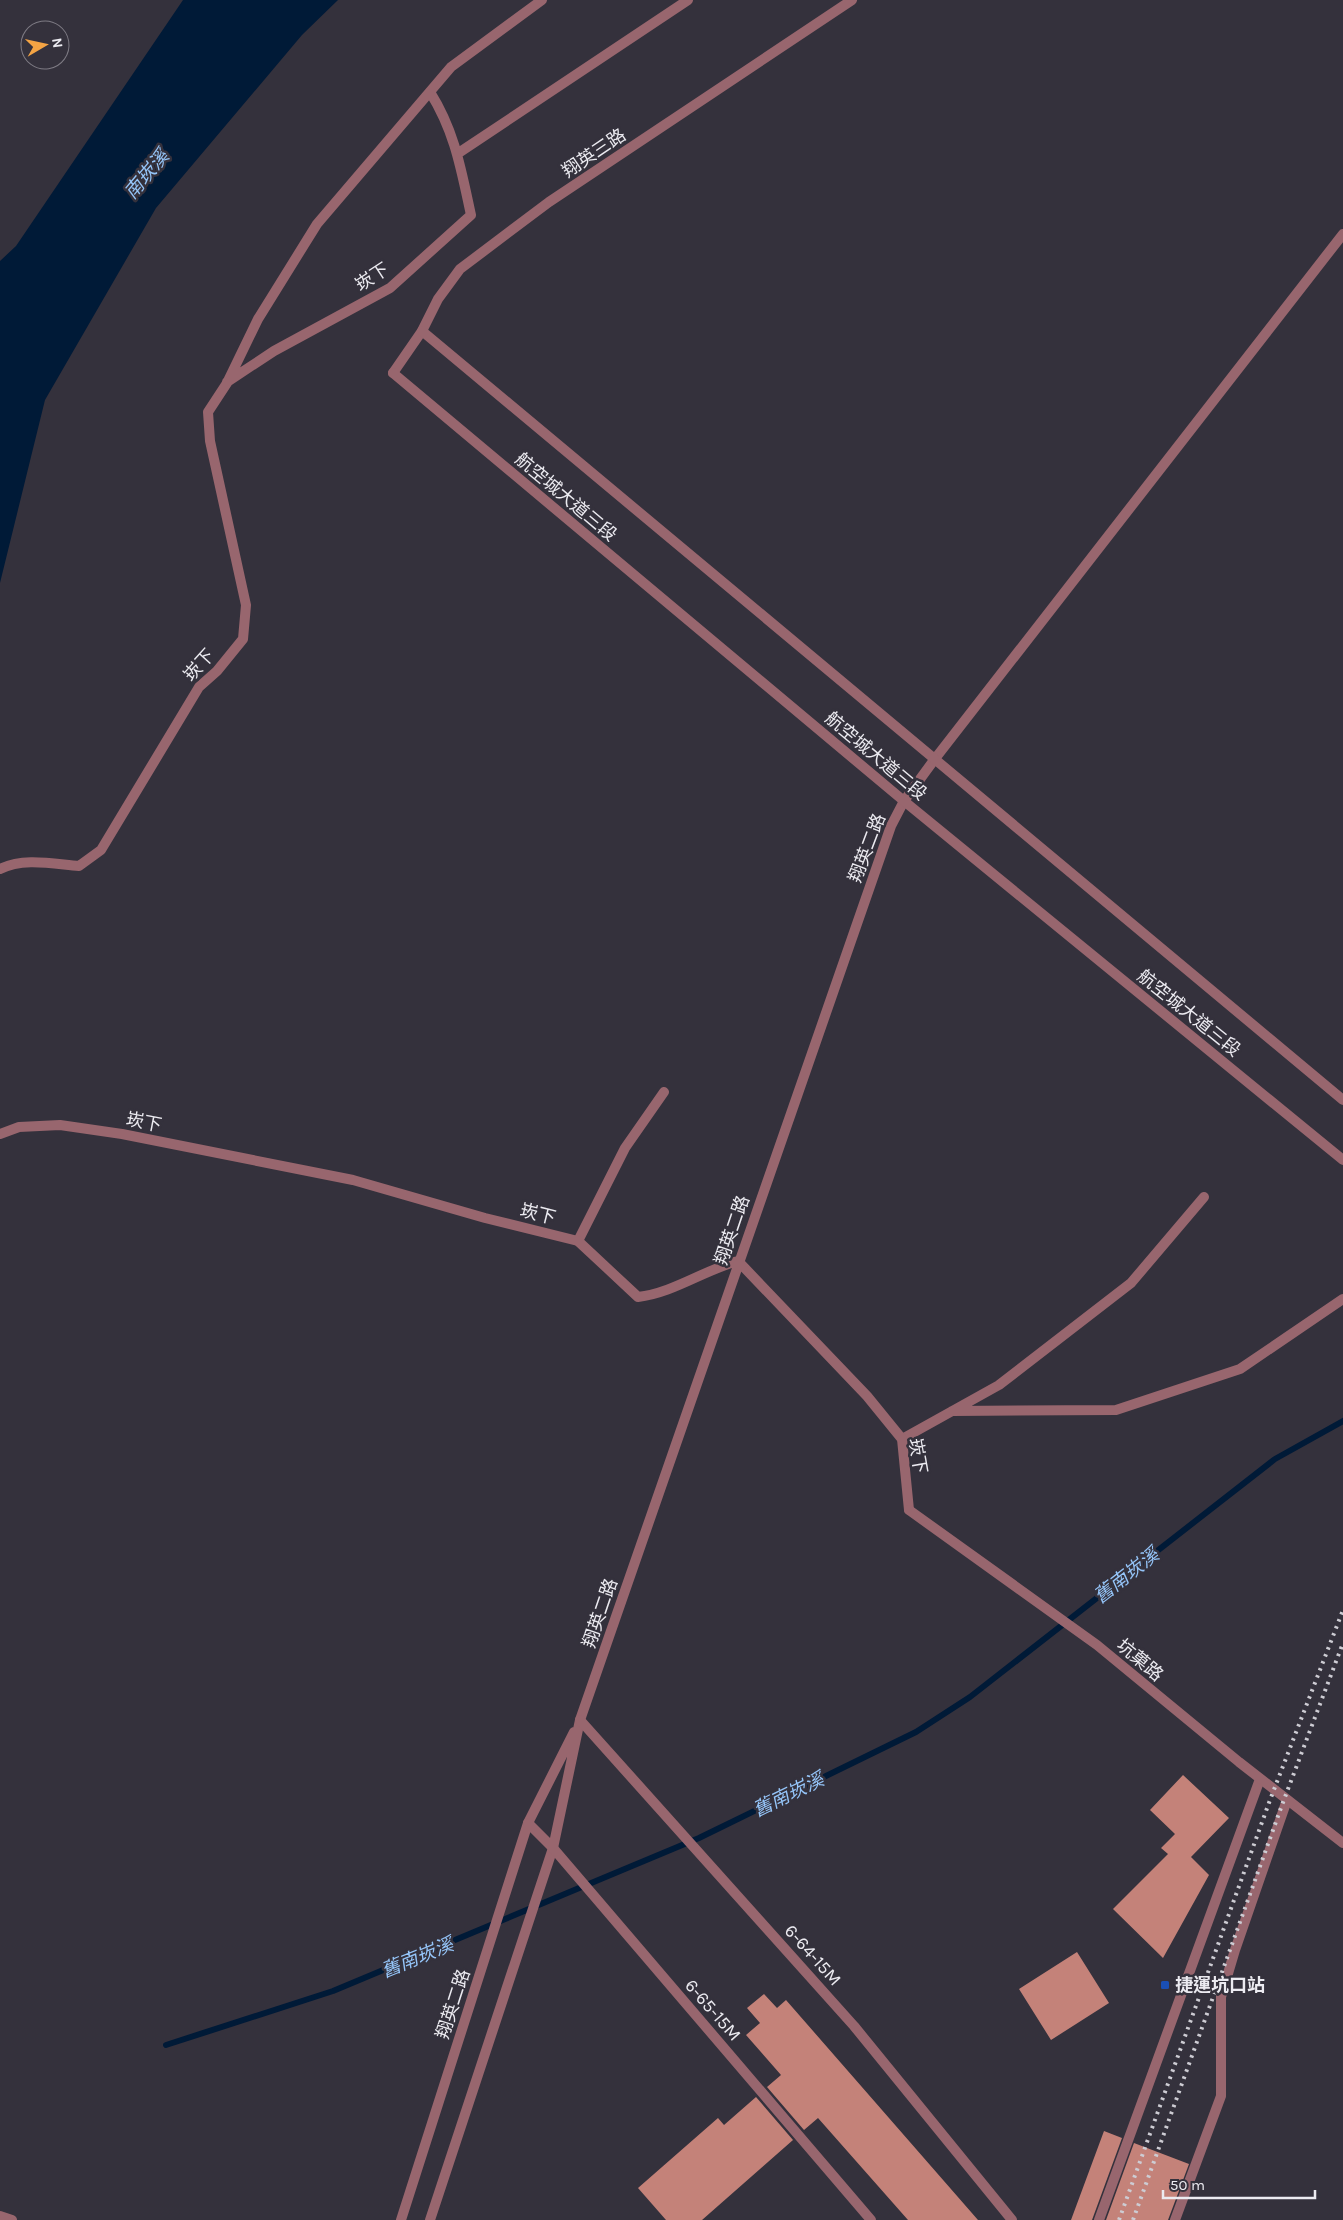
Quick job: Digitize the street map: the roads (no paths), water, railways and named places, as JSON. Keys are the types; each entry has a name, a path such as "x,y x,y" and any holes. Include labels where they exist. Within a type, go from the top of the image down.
{"street":[{"name":"崁下","path":"0,869 9,864 25,862 79,866 101,850 199,687 217,671 244,639 246,605 210,441 208,412 226,383 258,319 317,224 451,67 542,0"},
{"path":"457,154 688,0"},
{"name":"翔英三路","path":"393,373 422,331 438,299 460,269 549,202 852,0"},
{"name":"崁下","path":"226,383 274,352 390,288 470,214 457,154 445,117 430,92"},
{"name":"翔英二路","path":"430,2220 553,1848 580,1720 891,826 904,801 934,760 1343,234"},
{"name":"航空城大道三段","path":"422,331 1343,1100"},
{"name":"航空城大道三段","path":"393,373 904,801 1343,1160"},
{"path":"578,1241 625,1148 664,1092"},
{"name":"崁下","path":"0,1134 19,1127 60,1125 122,1134 353,1180 485,1218 578,1241 638,1297 654,1295 716,1267 738,1262 867,1396 902,1439 909,1510"},
{"path":"902,1439 1000,1385 1130,1283 1204,1197"},
{"path":"952,1411 1116,1410 1240,1370 1343,1298"},
{"name":"坑菓路","path":"909,1510 1097,1645 1260,1779 1343,1843"},
{"name":"翔英二路","path":"401,2220 528,1823 580,1720"},
{"name":"6-64-15M","path":"580,1720 854,2026 1012,2220"},
{"path":"1099,2220 1260,1779"},
{"path":"1175,2220 1221,2096 1221,1997 1235,1950 1287,1800"},
{"name":"6-65-15M","path":"528,1823 553,1848 872,2220"},
{"path":"0,2216 12,2220"}],"water":[{"name":"南崁溪","path":"183,0 338,0 302,35 156,208 45,400 0,583 0,261 16,246"}],"waterway":[{"name":"舊南崁溪","path":"166,2045 333,1991 699,1838 916,1732 970,1697 1275,1459 1343,1421"}],"railway":[{"path":"1119,2220 1270,1800 1343,1610"},
{"path":"1133,2220 1282,1805 1343,1643"}],"place":[{"name":"捷運坑口站","path":"1165,1985"}]}
